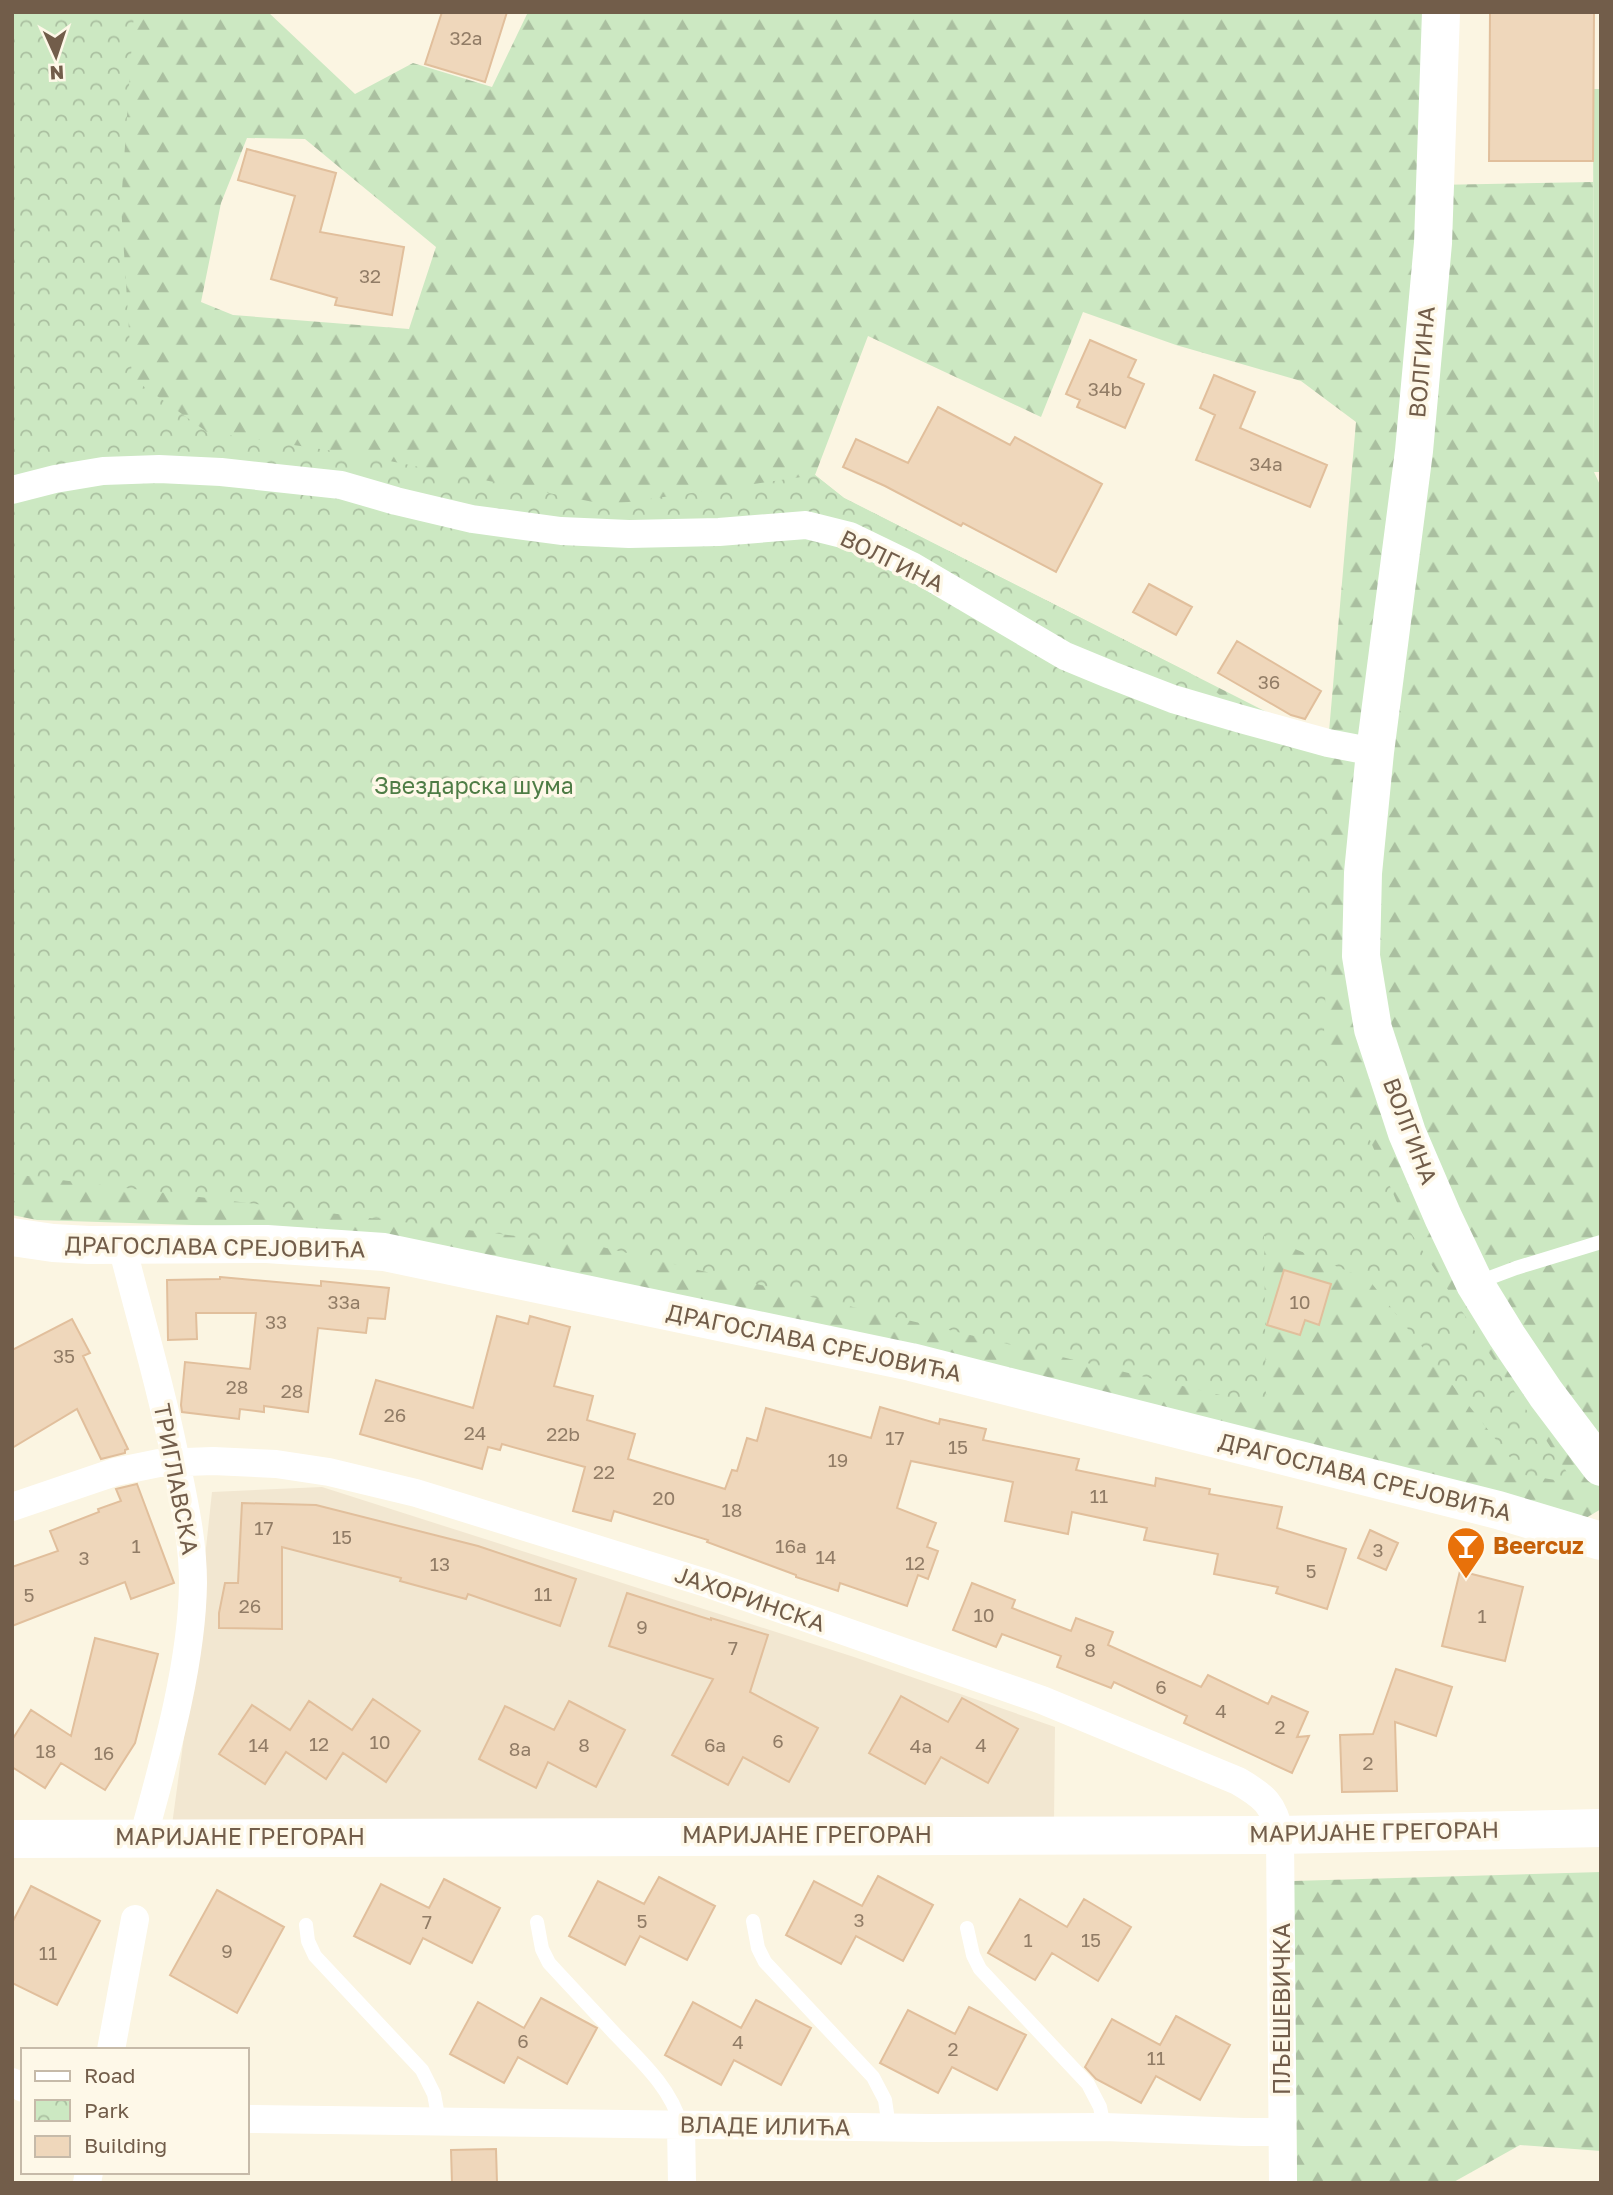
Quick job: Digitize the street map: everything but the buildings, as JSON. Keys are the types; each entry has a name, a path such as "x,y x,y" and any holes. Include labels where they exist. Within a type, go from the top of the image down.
{"street":[{"name":"ВОЛГИНА","path":"1441,12 1433,243 1414,451 1375,751 1363,873 1361,956 1373,1029 1407,1133 1443,1217 1475,1284 1546,1394 1601,1467"},
{"name":"ВОЛГИНА","path":"12,490 103,471 159,468 341,485 396,502 472,519 561,531 629,534 719,532 806,525 850,536 912,566 1065,656 1099,670 1173,699 1241,719 1328,743 1375,751"},
{"name":"ДРАГОСЛАВА СРЕЈОВИЋА","path":"12,1237 52,1243 122,1246 267,1244 384,1252 911,1362 1498,1510 1601,1541"},
{"name":"ТРИГЛАВСКА","path":"122,1246 172,1439 191,1542 193,1584 188,1646 143,1838"},
{"name":"ЈАХОРИНСКА","path":"12,1507 134,1467 176,1462 252,1462 329,1472 416,1493 706,1583 1042,1700 1238,1781 1259,1793 1273,1808 1280,1835"},
{"name":"МАРИЈАНЕ ГРЕГОРАН","path":"12,1839 1280,1835 1601,1828"},
{"name":"ПЉЕШЕВИЧКА","path":"1280,1835 1283,2183"},
{"path":"111,2048 135,1919"},
{"name":"ВЛАДЕ ИЛИЋА","path":"248,2119 1104,2127 1282,2132"},
{"path":"681,2125 682,2183"}],"lane":[{"path":"1475,1284 1516,1268 1601,1242"},
{"path":"753,1921 758,1948 765,1962 873,2077 885,2099 889,2127"},
{"path":"537,1922 542,1949 549,1963 647,2068 669,2096 681,2125"},
{"path":"306,1925 308,1941 315,1956 422,2070 435,2094 439,2121"},
{"path":"968,1928 973,1955 980,1969 1088,2084 1100,2107 1104,2127"}],"shaded area":[{"path":"322,1487 854,1657 1055,1727 1054,1822 172,1825 192,1678 212,1492"}],"green space":[{"name":"Звездарска шума","path":"12,12 268,12 355,94 413,63 492,87 528,12 1440,12 1435,185 1593,182 1594,472 1601,487 1601,1509 1576,1524 223,1226 37,1220 12,1215","holes":["247,138 305,139 436,247 409,329 233,315 201,302 221,203","1083,312 1176,345 1301,381 1356,422 1328,743 844,498 815,475 868,336 1041,417"]},
{"name":"Звездарска шума","path":"12,12 134,12 121,205 132,378 207,432 360,455 608,505 815,475 844,498 1190,673 1333,778 1324,1034 1409,1230 1574,1483 1524,1475 1369,1280 1264,1236 1266,1406 598,1246 12,1174"},
{"path":"1593,89 1601,89 1601,472 1594,472"},
{"path":"1601,1872 1601,2151 1520,2145 1452,2183 1297,2183 1293,1881"}],"place":[{"name":"Beercuz","path":"1466,1580"}]}
